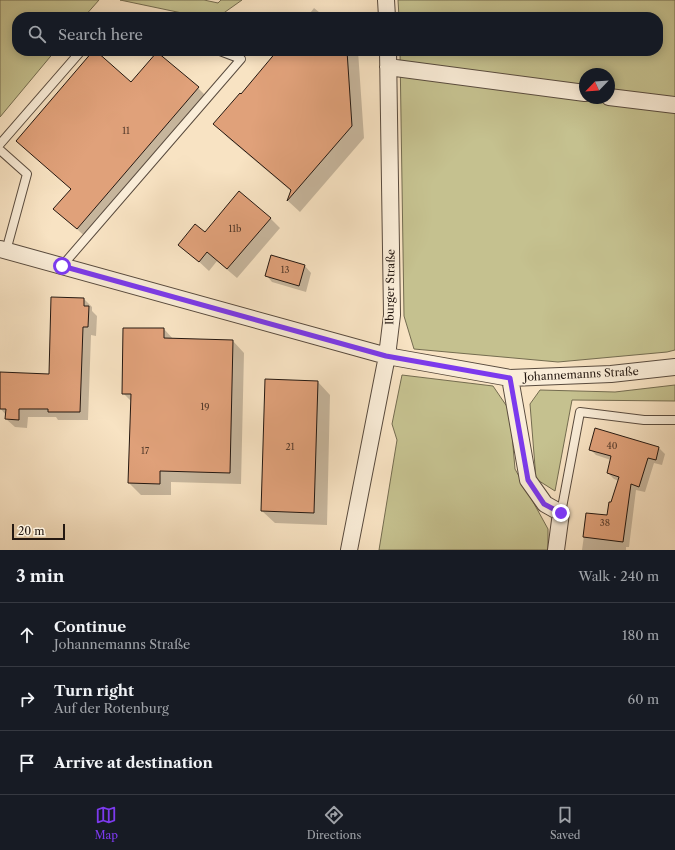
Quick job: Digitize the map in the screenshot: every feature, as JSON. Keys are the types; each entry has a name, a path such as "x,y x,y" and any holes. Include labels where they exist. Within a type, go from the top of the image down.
{"street":[{"path":"386,0 387,12"},
{"name":"Iburger Straße","path":"349,550 386,356 392,315 388,56"},
{"path":"388,67 579,93"},
{"path":"615,98 675,105"},
{"name":"Johannemanns Straße","path":"3,250 386,356 510,378 611,374 675,367"},
{"path":"510,378 528,480 544,504 561,513 556,550"}],"lane":[{"path":"0,144 77,56"},
{"path":"62,266 241,59 233,56"},
{"path":"0,150 27,174 3,250"},
{"path":"561,513 580,412 644,420 675,420"}],"shaded area":[{"path":"0,0 99,0 88,12 12,12 12,56 51,56 0,117"},
{"path":"120,0 204,0 218,3 221,0 242,0 225,12 177,12"},
{"path":"398,0 675,0 675,350 558,362 414,349 404,316 400,56 663,56 663,12 399,12"},
{"path":"402,375 493,386 510,411 515,469 548,529 548,550 379,550 397,440 392,424"},
{"path":"675,385 675,401 572,400 555,491 536,479 530,404 540,390 615,392"}],"building":[{"path":"89,56 102,56 131,82 154,56 162,56 199,87 77,229 53,209 71,189 16,141"},
{"path":"273,56 347,56 352,126 287,201 291,190 213,124 240,93 241,94"},
{"path":"239,191 271,218 227,269 207,252 199,262 178,245 195,224 205,232"},
{"path":"271,255 305,265 299,286 265,276"},
{"path":"51,297 84,298 84,306 89,306 88,327 83,327 80,412 48,412 48,409 19,409 19,420 5,419 6,409 0,409 0,372 49,374"},
{"path":"123,328 164,328 164,338 233,340 230,473 160,471 160,484 128,483 131,394 122,394"},
{"path":"265,379 318,381 314,513 261,511"},
{"path":"595,428 659,447 656,460 648,458 639,487 631,484 623,542 583,537 586,513 607,515 609,502 611,502 619,477 607,473 611,456 589,450"}],"route":[{"path":"62,266 386,356 510,378 528,480 544,504 561,513"}]}
